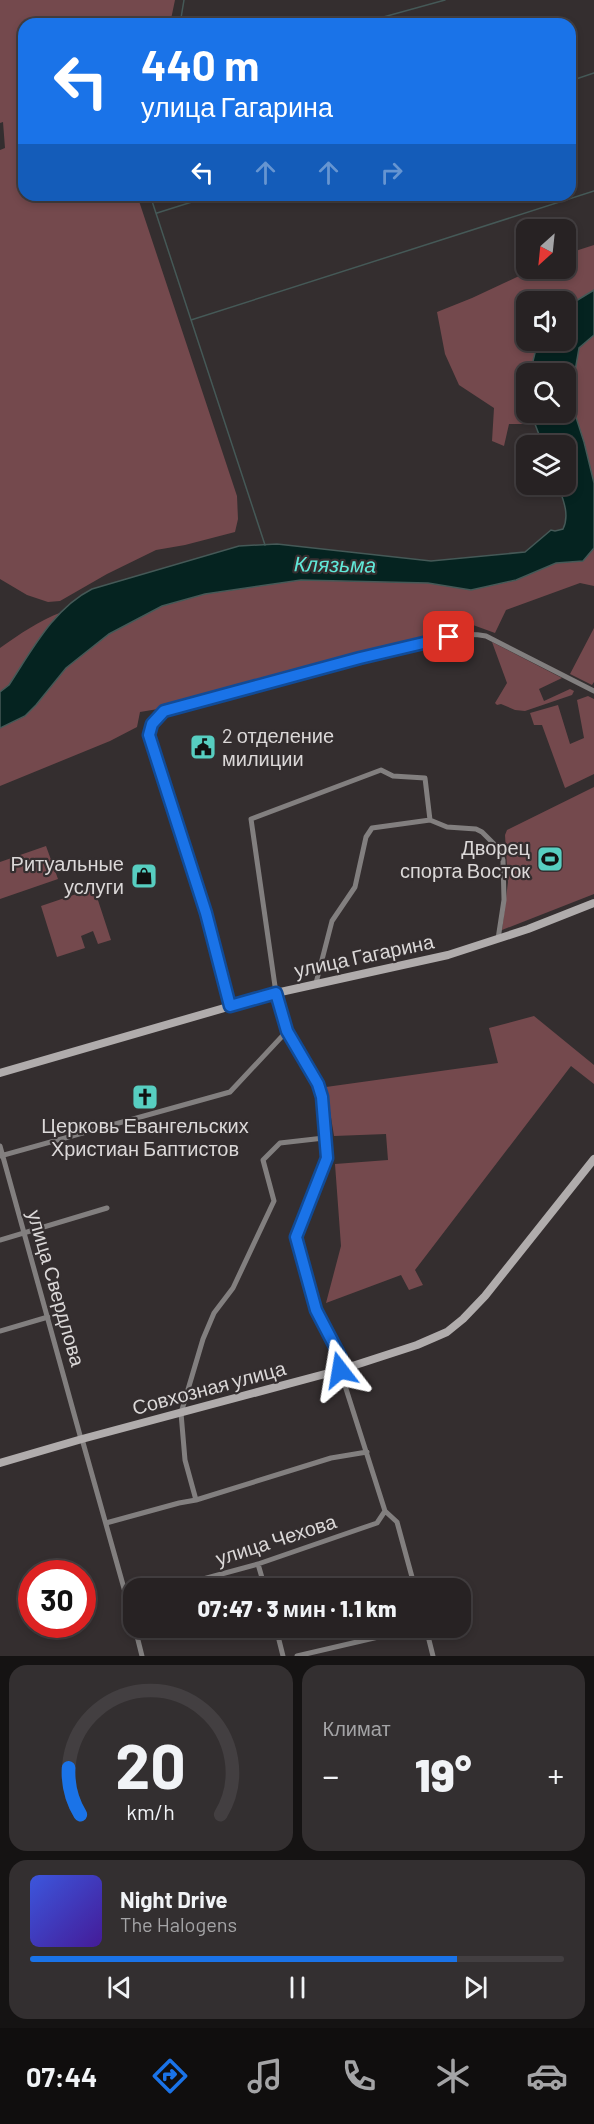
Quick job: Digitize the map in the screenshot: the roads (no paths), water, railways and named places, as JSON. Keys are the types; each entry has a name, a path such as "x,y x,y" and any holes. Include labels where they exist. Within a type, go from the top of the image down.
{"street":[{"path":"230,1006 206,913 149,735 152,724 164,711 428,640 470,633 486,636 594,691"},
{"path":"412,1578 397,1522 385,1511 340,1370 341,1358 316,1310 296,1237 327,1158 322,1097 318,1084 287,1031 276,993 251,819 381,770 393,776 425,778 430,820"},
{"path":"316,983 332,921 355,887 366,837 372,828 430,820 447,827 476,829 482,832 498,849 503,860 504,882 498,939"},
{"name":"улица Гагарина","path":"0,1073 276,993 448,955 594,903"},
{"path":"1,1155 230,1092 287,1031"},
{"path":"196,1500 185,1460 181,1413 203,1339 214,1313 233,1288 274,1201 263,1160 280,1143 324,1137"},
{"name":"улица Свердлова","path":"0,1146 108,1537 123,1578"},
{"name":"Совхозная улица","path":"0,1463 340,1370 441,1335 456,1325 485,1296 594,1159"},
{"path":"0,1240 107,1208"},
{"path":"0,1331 48,1317"},
{"path":"106,1523 196,1500 331,1458 367,1452"},
{"name":"улица Чехова","path":"205,1578 258,1563 377,1523 385,1511"},
{"path":"258,1563 262,1578"},
{"name":"улица Свердлова","path":"137,1638 142,1656"},
{"path":"279,1638 284,1656"},
{"path":"297,1656 374,1638"},
{"path":"428,1638 433,1656"}],"water":[{"path":"594,290 594,335 579,348 576,366 576,363 532,363 536,351 576,351 576,301"},
{"name":"Клязьма","path":"576,417 594,483 594,548 583,561 556,563 516,580 471,590 428,583 301,580 205,594 162,606 109,634 66,668 25,716 0,728 0,692 9,685 55,618 78,597 92,589 239,546 277,544 431,561 525,552 551,530 563,529 566,513 562,495 576,495 576,435 539,435 535,424 576,423"}],"waterway":[{"path":"181,18 184,0"},
{"path":"380,18 445,0"},
{"path":"576,79 594,73"},
{"path":"576,197 594,191"},
{"path":"152,201 265,545"},
{"path":"157,213 195,201"},
{"path":"191,320 563,201"}],"place":[{"name":"2 отделение милиции","path":"203,747"},
{"name":"Дворец спорта Восток","path":"550,859"},
{"name":"Ритуальные услуги","path":"144,876"},
{"name":"Церковь Евангельских Христиан Баптистов","path":"145,1097"}]}
